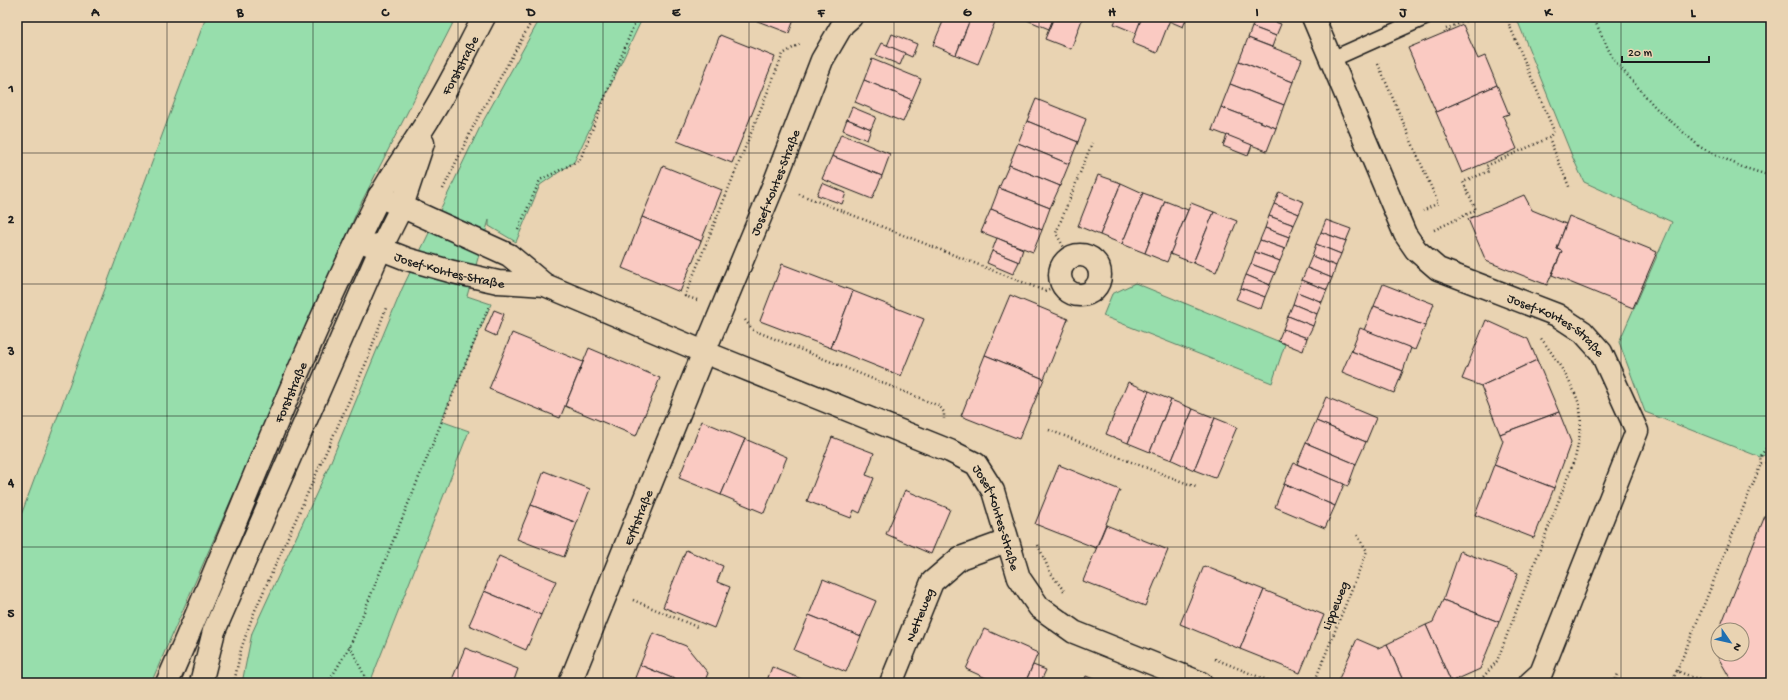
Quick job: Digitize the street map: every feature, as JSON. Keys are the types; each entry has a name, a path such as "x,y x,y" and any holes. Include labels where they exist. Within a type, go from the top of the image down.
{"street":[{"name":"Forststraße","path":"167,683 204,598 262,454 358,239 379,196 434,112 484,17"},
{"name":"Josef-Kohtes-Straße","path":"704,352 774,184 822,60 844,24 851,17"},
{"name":"Josef-Kohtes-Straße","path":"1313,17 1405,234 1416,250 1438,269 1557,315 1583,332 1601,352 1637,431 1541,673 1530,683"},
{"name":"Forststraße","path":"201,683 214,632 380,250 402,206 434,112"},
{"name":"Josef-Kohtes-Straße","path":"379,196 509,255 545,285 704,352 950,451 976,464 993,491 1019,578 1039,607 1074,632 1201,683"},
{"name":"Josef-Kohtes-Straße","path":"358,239 380,250 453,272 498,282 545,285"},
{"path":"1080,254 1094,259 1100,270 1100,282 1090,294 1076,296 1065,290 1060,284 1061,266 1069,257 1080,254"},
{"name":"Erftstraße","path":"570,683 704,352"},
{"name":"Netteweg","path":"891,683 932,582 960,558 1007,541"}],"lane":[{"path":"1330,60 1426,17"}],"path":[{"path":"443,189 475,123 534,17"},
{"path":"509,255 540,180 580,160 637,17"},
{"path":"1410,241 1476,210 1463,182 1489,171 1486,166 1549,138 1554,131 1506,17"},
{"path":"1593,17 1613,59 1656,108 1700,146 1742,167 1771,176"},
{"path":"698,301 685,296 783,54 803,42"},
{"path":"1370,43 1438,203 1421,212"},
{"path":"1549,138 1570,190"},
{"path":"1069,257 1056,233 1092,143"},
{"path":"774,184 1046,291 1060,284"},
{"path":"328,683 350,646 498,282"},
{"path":"234,683 241,649 253,615 366,363 387,306"},
{"path":"743,318 753,330 938,406 944,412 944,423"},
{"path":"1478,683 1497,662 1575,458 1581,436 1579,402 1555,357 1539,336"},
{"path":"1049,430 1196,487"},
{"path":"1671,683 1761,464 1760,457 1769,444 1771,436"},
{"path":"1761,464 1771,462"},
{"name":"Lippeweg","path":"1314,683 1367,551 1357,535"},
{"path":"1035,538 1050,572 1065,592"},
{"path":"608,590 696,627"},
{"path":"350,646 368,683"},
{"path":"1208,657 1274,683"},
{"path":"1677,671 1708,683"},
{"path":"1614,683 1618,674"}],"green space":[{"path":"206,17 456,17 359,207 151,683 17,683 17,526"},
{"path":"541,17 643,17 574,162 540,185 516,242 489,226 489,220 467,296 491,304 441,421 469,431 371,680 364,683 242,683 252,633 329,466 402,289 481,125"},
{"path":"1516,17 1768,17 1771,19 1771,452 1760,457 1645,412 1619,342 1672,222 1584,182"},
{"path":"1135,283 1285,344 1272,383 1103,316 1112,294"}],"building":[{"path":"747,17 795,17 789,33"},
{"path":"945,17 971,17 956,55 933,45"},
{"path":"971,17 997,17 978,64 956,55"},
{"path":"1028,17 1054,17 1049,29 1027,20"},
{"path":"1054,17 1083,17 1071,49 1045,39"},
{"path":"1117,17 1142,17 1136,33 1114,24"},
{"path":"1142,17 1171,17 1157,53 1132,43"},
{"path":"1171,17 1187,17 1183,27 1169,21"},
{"path":"1256,17 1261,17 1281,24 1276,36 1252,27"},
{"path":"1463,25 1478,59 1485,56 1497,85 1436,112 1408,48"},
{"path":"1252,27 1276,36 1272,47 1248,38"},
{"path":"892,34 917,44 912,57 887,46"},
{"path":"720,35 775,57 732,163 677,141"},
{"path":"1248,38 1302,59 1293,82 1239,61"},
{"path":"882,43 905,53 900,65 876,55"},
{"path":"872,59 921,79 912,100 864,80"},
{"path":"1239,61 1293,82 1284,105 1230,84"},
{"path":"864,80 912,100 903,122 855,102"},
{"path":"1230,84 1284,105 1276,128 1221,107"},
{"path":"1497,85 1509,114 1503,116 1517,149 1462,173 1436,112"},
{"path":"1036,99 1086,119 1078,142 1027,121"},
{"path":"852,107 876,117 871,129 847,119"},
{"path":"1221,107 1276,128 1267,151 1212,130"},
{"path":"847,119 871,129 867,140 843,130"},
{"path":"1027,121 1078,142 1069,164 1018,143"},
{"path":"841,134 890,154 882,176 832,156"},
{"path":"1227,135 1252,145 1248,156 1223,146"},
{"path":"1018,143 1069,164 1060,186 1009,165"},
{"path":"832,156 882,176 872,199 822,179"},
{"path":"1009,165 1060,186 1050,208 999,188"},
{"path":"663,166 722,190 701,241 642,217"},
{"path":"1098,175 1121,183 1100,235 1078,226"},
{"path":"822,183 846,193 842,204 817,195"},
{"path":"1121,183 1143,193 1122,244 1100,235"},
{"path":"999,188 1050,208 1042,230 991,209"},
{"path":"1279,192 1304,202 1299,214 1274,204"},
{"path":"1143,193 1165,201 1145,253 1122,244"},
{"path":"1524,195 1532,210 1566,224 1557,249 1562,251 1547,285 1486,261 1468,219"},
{"path":"1165,201 1188,210 1167,262 1145,253"},
{"path":"1191,203 1214,212 1193,263 1170,254"},
{"path":"1274,204 1299,214 1294,225 1269,216"},
{"path":"991,209 1042,230 1033,252 981,232"},
{"path":"1214,212 1237,221 1216,272 1193,263"},
{"path":"1269,216 1294,225 1289,237 1265,228"},
{"path":"1569,216 1657,252 1633,308 1552,275 1562,251 1557,249"},
{"path":"642,217 701,241 680,292 622,268"},
{"path":"1326,220 1351,229 1346,241 1321,232"},
{"path":"1265,228 1289,237 1285,249 1260,240"},
{"path":"1321,232 1346,241 1341,254 1316,244"},
{"path":"997,238 1023,249 1019,262 992,251"},
{"path":"1260,240 1285,249 1280,261 1255,252"},
{"path":"1316,244 1341,254 1336,266 1312,256"},
{"path":"992,251 1019,262 1013,274 987,263"},
{"path":"1255,252 1280,261 1275,273 1251,264"},
{"path":"1312,256 1336,266 1332,278 1307,268"},
{"path":"782,264 853,291 831,348 760,321"},
{"path":"1251,264 1275,273 1270,285 1246,275"},
{"path":"1307,268 1332,278 1327,290 1302,280"},
{"path":"1246,275 1270,285 1265,297 1241,288"},
{"path":"1302,280 1327,290 1322,302 1297,292"},
{"path":"1383,284 1434,304 1425,326 1374,306"},
{"path":"1241,288 1265,297 1261,309 1236,299"},
{"path":"853,291 924,319 901,376 831,348"},
{"path":"1297,292 1322,302 1317,314 1293,304"},
{"path":"1010,295 1068,319 1044,379 985,355"},
{"path":"1293,304 1317,314 1313,326 1288,316"},
{"path":"1374,306 1425,326 1415,350 1364,330"},
{"path":"494,310 504,314 496,336 485,331"},
{"path":"1288,316 1313,326 1307,338 1283,329"},
{"path":"1486,320 1528,339 1537,360 1481,386 1462,379"},
{"path":"1360,328 1411,348 1403,371 1351,351"},
{"path":"1283,329 1307,338 1303,351 1278,341"},
{"path":"512,333 583,362 560,418 489,389"},
{"path":"589,348 660,378 636,436 565,406"},
{"path":"1351,351 1403,371 1394,393 1342,372"},
{"path":"985,355 1044,379 1019,439 961,416"},
{"path":"1537,360 1559,412 1500,434 1481,386"},
{"path":"1128,382 1149,391 1128,443 1106,434"},
{"path":"1149,391 1171,400 1150,452 1128,443"},
{"path":"1326,397 1376,418 1366,442 1316,421"},
{"path":"1171,400 1193,409 1172,460 1150,452"},
{"path":"1193,409 1215,418 1194,470 1172,460"},
{"path":"1559,412 1571,442 1554,488 1494,465 1503,441 1500,434"},
{"path":"1215,418 1237,427 1215,478 1194,470"},
{"path":"702,421 745,439 721,495 679,478"},
{"path":"1316,421 1366,442 1356,464 1306,443"},
{"path":"832,437 874,453 866,475 874,478 860,513 854,510 851,518 807,501"},
{"path":"745,439 787,457 764,513 721,495"},
{"path":"1306,443 1356,464 1348,486 1297,464"},
{"path":"1294,463 1344,484 1335,506 1284,484"},
{"path":"1059,465 1120,490 1096,548 1035,524"},
{"path":"1494,465 1554,488 1534,538 1475,515"},
{"path":"544,471 590,489 577,523 531,505"},
{"path":"1284,484 1335,506 1325,528 1275,507"},
{"path":"905,490 950,509 931,554 886,534"},
{"path":"1771,501 1771,683 1733,683 1721,662 1750,662 1750,622 1722,622"},
{"path":"531,505 577,523 564,557 517,539"},
{"path":"1106,525 1168,550 1145,606 1083,581"},
{"path":"686,550 723,566 717,582 730,587 714,628 663,607"},
{"path":"1460,551 1518,573 1499,622 1443,600"},
{"path":"499,556 556,581 541,615 484,591"},
{"path":"1204,566 1264,590 1240,649 1180,624"},
{"path":"823,579 876,601 861,636 809,615"},
{"path":"1264,590 1324,615 1300,673 1240,649"},
{"path":"484,591 541,615 526,650 469,625"},
{"path":"1443,600 1499,622 1480,669 1451,682 1426,625 1433,622"},
{"path":"809,615 861,636 846,672 794,650"},
{"path":"1426,625 1451,682 1404,683 1387,644"},
{"path":"984,629 1038,653 1025,683 997,683 966,669"},
{"path":"653,633 686,646 708,673 704,683 684,683 640,665"},
{"path":"1357,639 1378,648 1387,644 1404,683 1337,683"},
{"path":"465,648 518,669 513,683 451,682"},
{"path":"640,665 684,683 633,683"},
{"path":"1033,665 1046,670 1040,683 1025,683"},
{"path":"772,667 811,683 766,683"},
{"path":"1086,676 1103,683 1083,683"}]}
